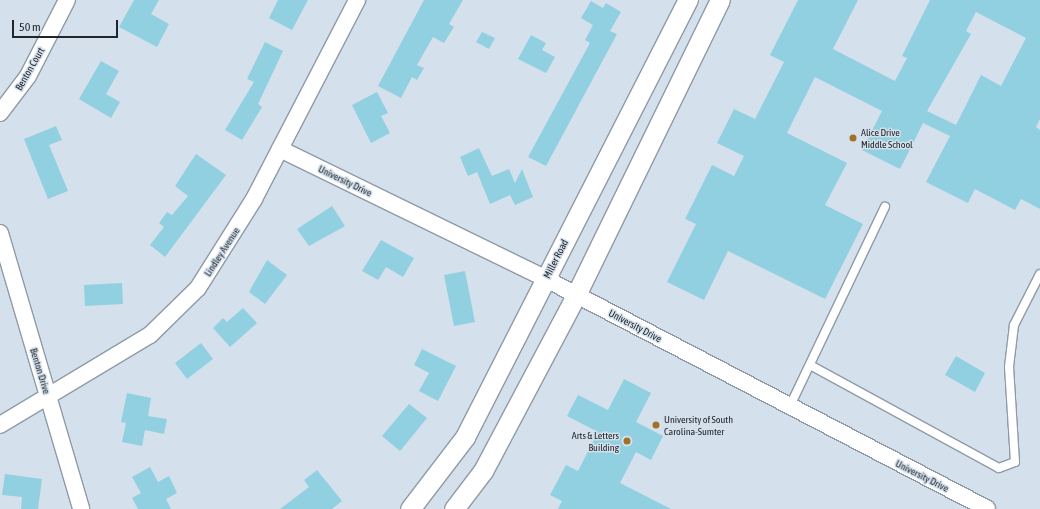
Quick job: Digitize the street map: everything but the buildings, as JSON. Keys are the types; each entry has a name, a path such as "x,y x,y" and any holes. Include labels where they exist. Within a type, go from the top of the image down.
{"street":[{"name":"Benton Court","path":"0,113 28,76 67,0"},
{"name":"Lindley Avenue","path":"0,425 150,335 198,288 231,241 357,0"},
{"name":"Miller Road","path":"410,509 465,437 688,0"},
{"path":"454,509 483,471 576,294 720,0"},
{"name":"University Drive","path":"280,149 576,294 789,408 987,509"},
{"name":"Benton Drive","path":"0,233 81,509"}],"lane":[{"path":"789,408 885,207"},
{"path":"810,365 999,468 1015,462 1009,367 1014,326 1040,274"}],"place":[{"name":"Alice Drive Middle School","path":"853,138"},
{"name":"University of South Carolina-Sumter","path":"656,425"},
{"name":"Arts & Letters Building","path":"627,441"}]}
